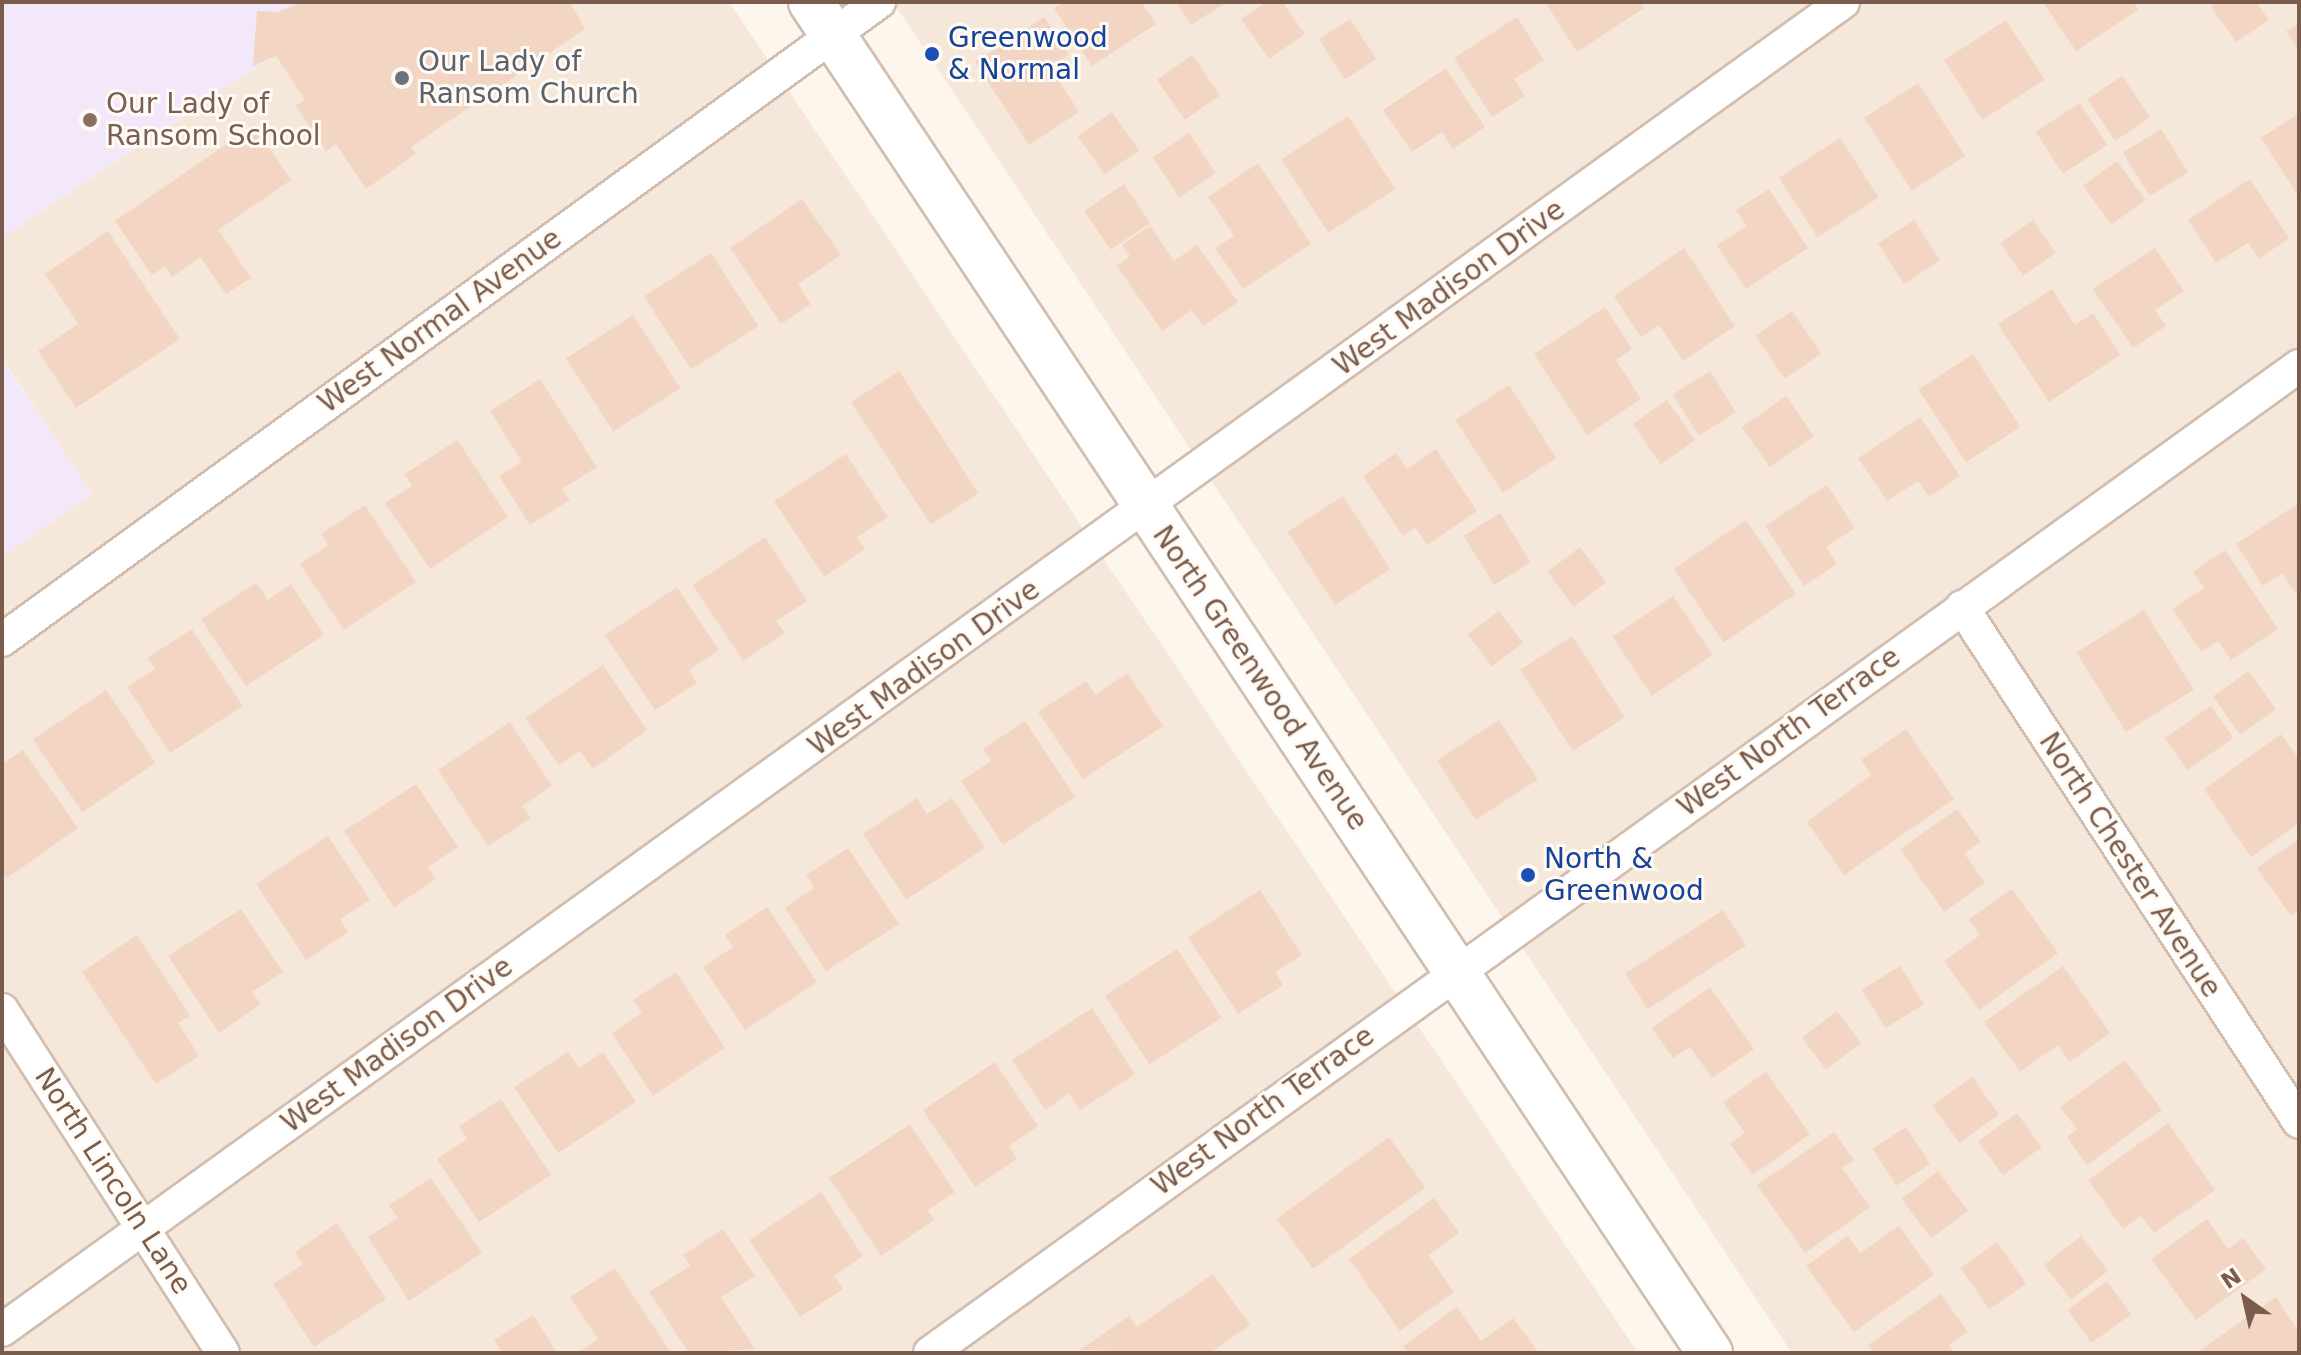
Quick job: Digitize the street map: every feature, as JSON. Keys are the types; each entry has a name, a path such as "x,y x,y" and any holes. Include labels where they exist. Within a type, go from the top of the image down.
{"main road":[{"name":"North Greenwood Avenue","path":"822,18 1710,1353"}],"street":[{"name":"West Normal Avenue","path":"2,640 822,18 879,2"},
{"name":"West Madison Drive","path":"2,1330 1147,508 1843,2"},
{"name":"West North Terrace","path":"943,1349 1455,971 2299,366"},
{"name":"North Chester Avenue","path":"1962,607 2299,1122"},
{"name":"North Lincoln Lane","path":"2,1010 223,1353"}],"shaded area":[{"name":"Our Lady of Ransom School","path":"2,2 354,2 2,238"},
{"path":"354,2 729,2 1638,1353 2,1353 2,557 92,494 2,358 2,238"},
{"path":"893,2 2299,2 2299,1353 1792,1353"},
{"path":"2,359 92,494 2,557"}],"building":[{"name":"Our Lady of Ransom Church","path":"302,2 570,2 585,29 411,147 416,154 366,189 336,144 326,151 296,106 305,99 276,56 253,66 257,11 278,12"},
{"path":"1063,2 1141,2 1156,24 1092,66 1054,8"},
{"path":"1176,2 1227,2 1191,25"},
{"path":"1266,2 1282,2 1305,34 1269,59 1241,19"},
{"path":"1545,2 1640,2 1644,8 1577,52"},
{"path":"2043,2 2133,2 2138,10 2076,51"},
{"path":"2217,2 2256,2 2269,20 2236,42 2211,7"},
{"path":"1044,17 1069,55 1050,67 1079,112 1029,145 975,62"},
{"path":"1517,17 1544,60 1514,79 1525,96 1492,117 1454,58"},
{"path":"1350,19 1376,59 1345,79 1319,39"},
{"path":"2006,20 2045,80 1983,120 1944,60"},
{"path":"2299,23 2299,50 2286,31"},
{"path":"1192,55 1220,95 1185,120 1157,80"},
{"path":"1446,68 1485,127 1453,149 1442,132 1412,152 1383,110"},
{"path":"2122,76 2150,117 2115,141 2087,99"},
{"path":"1918,83 1965,156 1912,191 1864,118"},
{"path":"2080,103 2107,145 2063,174 2036,132"},
{"path":"1112,112 1139,151 1105,175 1078,136"},
{"path":"2299,113 2299,197 2261,138"},
{"path":"1348,116 1395,189 1328,233 1281,160"},
{"path":"254,125 291,180 218,230 251,278 226,294 200,257 172,277 165,266 152,275 115,221"},
{"path":"2161,129 2188,172 2150,196 2123,153"},
{"path":"1189,133 1216,173 1179,197 1153,158"},
{"path":"1840,138 1879,198 1817,237 1779,178"},
{"path":"2117,161 2145,200 2111,225 2083,186"},
{"path":"1258,163 1311,244 1243,289 1215,248 1234,236 1208,197"},
{"path":"2250,179 2289,238 2259,259 2248,243 2216,263 2188,220"},
{"path":"1124,184 1150,223 1110,250 1084,211"},
{"path":"1769,189 1808,248 1746,289 1717,245 1747,226 1736,210"},
{"path":"802,199 841,255 798,284 811,304 781,324 730,248"},
{"path":"1914,220 1940,260 1904,284 1878,243"},
{"path":"2033,220 2056,253 2023,276 2000,243"},
{"path":"1150,226 1174,261 1197,245 1238,302 1203,326 1192,310 1162,331 1117,266 1130,256 1122,245"},
{"path":"108,231 180,339 76,408 38,351 78,324 45,274"},
{"path":"1684,248 1735,326 1683,361 1659,325 1641,337 1614,296"},
{"path":"2155,248 2184,291 2155,310 2166,326 2133,348 2093,289"},
{"path":"711,253 758,326 691,370 644,297"},
{"path":"2052,289 2075,325 2093,313 2120,355 2049,402 1998,324"},
{"path":"1605,307 1632,349 1616,360 1641,399 1587,435 1534,354"},
{"path":"1792,311 1821,354 1785,379 1756,336"},
{"path":"633,315 680,388 613,432 566,359"},
{"path":"1973,354 2020,427 1966,462 1918,389"},
{"path":"899,371 979,493 931,524 851,402"},
{"path":"1710,371 1736,413 1699,436 1673,394"},
{"path":"540,379 597,467 562,489 570,500 530,525 499,476 522,462 490,411"},
{"path":"1509,385 1556,458 1503,493 1455,420"},
{"path":"1786,396 1814,436 1770,467 1742,427"},
{"path":"1667,400 1695,440 1661,464 1633,424"},
{"path":"1920,417 1960,476 1929,497 1918,481 1887,501 1858,458"},
{"path":"457,440 508,517 430,569 385,503 412,486 405,474"},
{"path":"1436,449 1477,511 1427,545 1415,527 1403,536 1363,476 1396,453 1407,469"},
{"path":"846,454 888,517 857,537 865,549 824,577 774,501"},
{"path":"1827,485 1855,528 1826,547 1837,564 1804,586 1765,526"},
{"path":"1343,496 1390,569 1335,605 1288,532"},
{"path":"2299,503 2299,598 2282,573 2263,586 2236,544"},
{"path":"365,505 416,582 344,630 300,564 328,545 321,534"},
{"path":"1500,513 1531,562 1494,585 1464,536"},
{"path":"1746,520 1796,594 1724,642 1674,569"},
{"path":"765,537 807,601 776,621 785,633 743,661 693,585"},
{"path":"1580,547 1606,582 1574,607 1547,572"},
{"path":"2225,550 2278,629 2231,660 2218,641 2201,652 2172,609 2204,588 2193,572"},
{"path":"256,583 268,600 291,584 324,635 246,686 201,619"},
{"path":"677,587 719,650 689,670 697,683 655,710 605,635"},
{"path":"1673,596 1713,655 1652,696 1612,637"},
{"path":"2144,610 2194,690 2126,732 2076,652"},
{"path":"1499,611 1523,643 1492,666 1468,634"},
{"path":"192,629 243,706 170,753 127,687 155,669 147,658"},
{"path":"1572,636 1625,717 1573,751 1520,670"},
{"path":"603,665 647,730 593,769 580,751 559,765 525,718"},
{"path":"2249,671 2276,710 2240,735 2213,696"},
{"path":"1127,673 1163,726 1083,779 1038,712 1086,681 1096,695"},
{"path":"106,690 155,763 82,812 33,739"},
{"path":"2211,706 2233,738 2187,770 2165,738"},
{"path":"1499,720 1538,780 1476,820 1437,760"},
{"path":"1025,721 1075,797 1003,845 961,781 991,761 983,749"},
{"path":"510,722 552,786 522,806 531,818 488,846 438,770"},
{"path":"1906,729 1954,799 1844,875 1807,822 1871,775 1861,760"},
{"path":"2281,734 2299,759 2299,823 2251,857 2204,789"},
{"path":"23,750 78,828 7,878 2,872 2,764"},
{"path":"416,784 458,847 428,867 436,879 394,907 344,831"},
{"path":"917,798 927,814 952,798 985,848 906,900 863,834"},
{"path":"1957,809 1981,842 1964,853 1985,883 1944,912 1900,849"},
{"path":"328,836 370,900 340,919 348,932 306,960 256,884"},
{"path":"2299,839 2299,910 2291,916 2257,868"},
{"path":"848,848 899,924 826,971 785,908 814,888 806,875"},
{"path":"2012,889 2058,953 1979,1010 1944,961 1980,935 1969,919"},
{"path":"1260,890 1302,955 1275,972 1283,985 1238,1014 1188,937"},
{"path":"767,907 817,982 745,1030 703,967 733,947 725,935"},
{"path":"241,909 283,972 252,992 261,1004 219,1033 168,956"},
{"path":"1723,910 1746,945 1648,1009 1625,974"},
{"path":"137,935 190,1016 178,1023 199,1056 156,1084 82,972"},
{"path":"1177,949 1222,1018 1150,1065 1105,996"},
{"path":"1900,966 1924,1004 1886,1028 1862,990"},
{"path":"2063,966 2110,1033 2069,1062 2058,1045 2020,1072 1984,1022"},
{"path":"676,972 725,1048 653,1096 612,1033 642,1013 633,1000"},
{"path":"1710,987 1754,1049 1712,1078 1690,1047 1673,1058 1652,1028"},
{"path":"1092,1008 1135,1074 1080,1110 1069,1093 1045,1110 1012,1060"},
{"path":"1837,1011 1861,1043 1826,1069 1802,1037"},
{"path":"568,1052 579,1068 603,1052 636,1102 558,1153 514,1087"},
{"path":"2125,1060 2162,1110 2087,1165 2067,1137 2077,1129 2060,1107"},
{"path":"995,1062 1038,1126 1009,1146 1017,1159 975,1187 923,1110"},
{"path":"1766,1072 1810,1134 1753,1175 1730,1144 1745,1133 1723,1102"},
{"path":"1972,1077 1999,1114 1959,1143 1932,1106"},
{"path":"501,1099 551,1175 479,1222 437,1159 467,1139 459,1126"},
{"path":"2017,1113 2042,1147 2003,1175 1978,1141"},
{"path":"2168,1123 2215,1190 2154,1233 2141,1216 2123,1229 2088,1180"},
{"path":"910,1124 955,1192 928,1210 934,1220 881,1256 829,1178"},
{"path":"1906,1127 1930,1164 1896,1186 1872,1149"},
{"path":"1834,1132 1854,1160 1842,1168 1870,1207 1805,1253 1757,1185"},
{"path":"1389,1137 1425,1187 1313,1269 1277,1219"},
{"path":"1938,1171 1968,1211 1931,1239 1901,1199"},
{"path":"431,1178 482,1253 409,1301 368,1237 398,1218 389,1205"},
{"path":"821,1192 863,1256 834,1276 843,1289 800,1317 749,1240"},
{"path":"1434,1198 1459,1233 1428,1255 1454,1292 1400,1331 1349,1259"},
{"path":"2207,1219 2228,1249 2243,1238 2266,1269 2196,1320 2151,1259"},
{"path":"337,1223 386,1299 314,1347 273,1284 303,1264 295,1252"},
{"path":"1899,1226 1934,1275 1854,1332 1806,1266 1848,1236 1860,1253"},
{"path":"723,1229 755,1276 721,1297 755,1349 689,1353 649,1292 690,1266 683,1255"},
{"path":"2081,1236 2108,1271 2071,1300 2044,1265"},
{"path":"1997,1242 2026,1284 1989,1310 1960,1268"},
{"path":"615,1268 671,1353 577,1353 598,1339 570,1297"},
{"path":"1213,1274 1250,1325 1210,1353 1080,1350 1129,1316 1137,1327"},
{"path":"2107,1281 2131,1314 2091,1343 2067,1310"},
{"path":"1941,1294 1968,1332 1949,1345 1954,1353 1874,1353 1868,1345"},
{"path":"2276,1297 2299,1332 2299,1353 2196,1353"},
{"path":"1457,1307 1481,1341 1513,1318 1539,1353 1407,1353 1403,1346"},
{"path":"533,1315 557,1353 502,1353 494,1340"}],"place":[{"name":"Greenwood & Normal","path":"932,54"},
{"name":"Our Lady of Ransom Church","path":"402,78"},
{"name":"Our Lady of Ransom School","path":"90,120"},
{"name":"North & Greenwood","path":"1528,875"}]}
